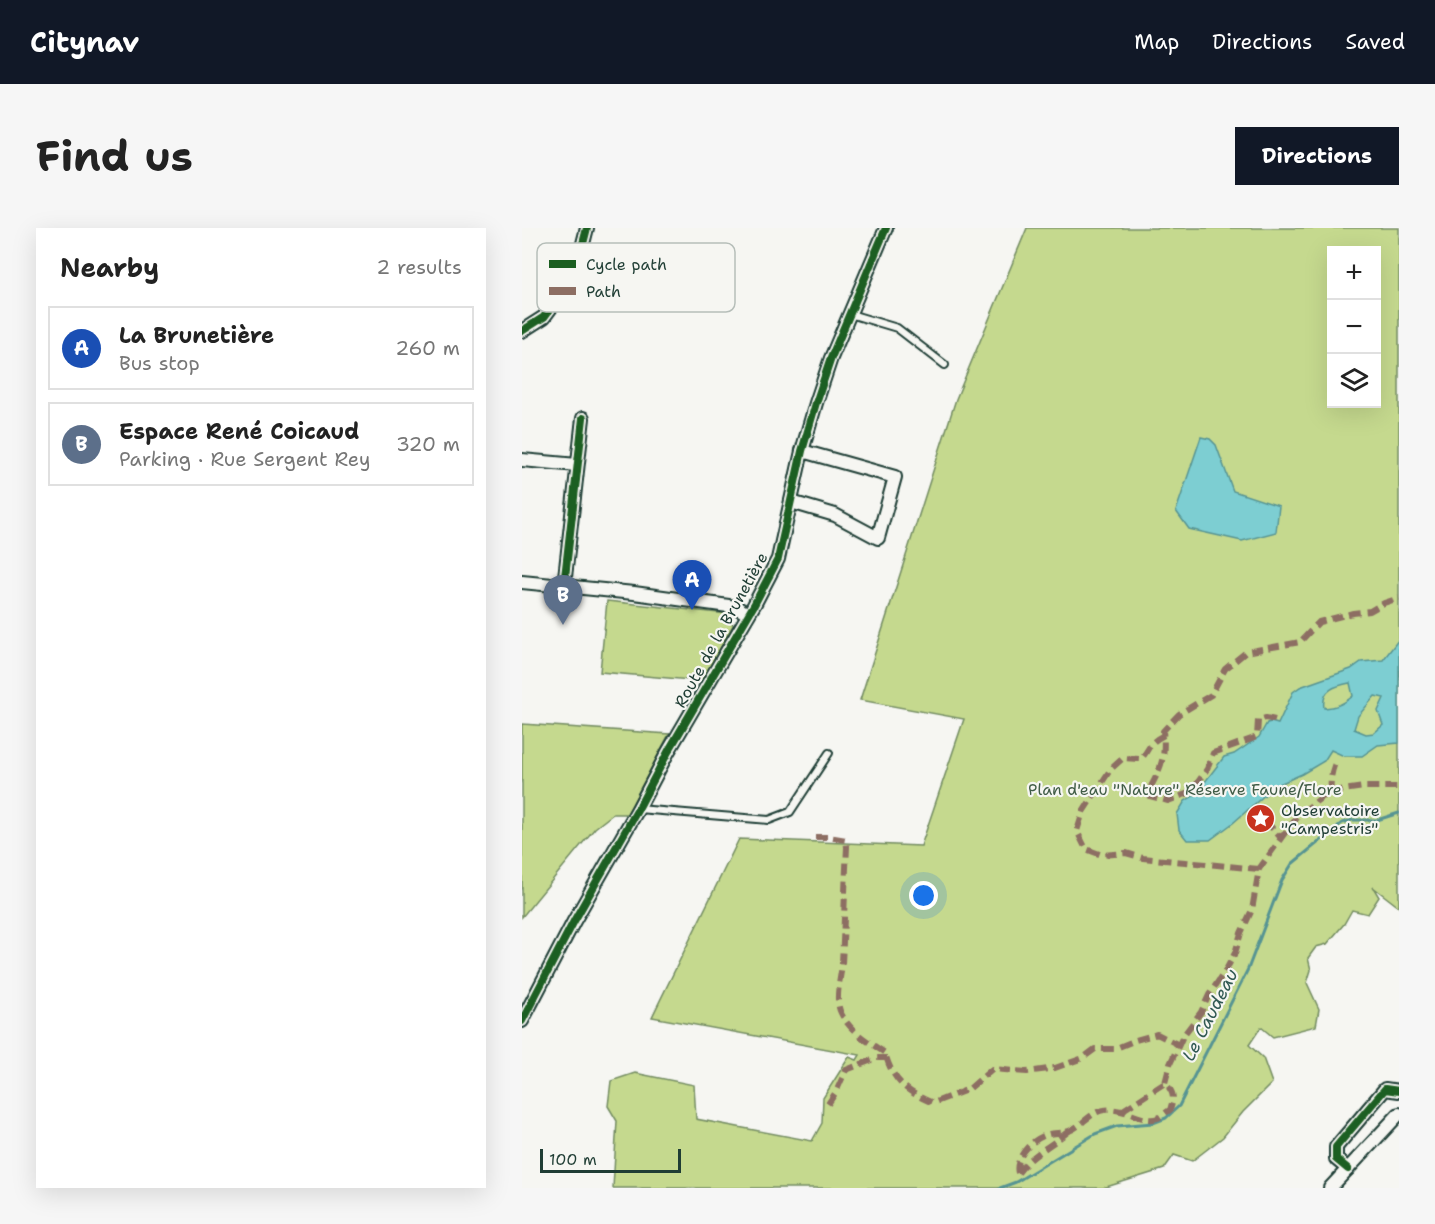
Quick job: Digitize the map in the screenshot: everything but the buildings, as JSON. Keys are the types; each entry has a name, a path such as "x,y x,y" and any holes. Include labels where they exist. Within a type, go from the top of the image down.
{"street":[{"path":"583,243 587,228"},
{"name":"Route de la Brunetière","path":"522,1021 574,921 778,559 802,451 816,403 831,358 886,228"},
{"path":"522,331 544,317 548,312"},
{"path":"564,586 583,418"},
{"path":"791,502 835,515 878,538 895,477 802,451"},
{"path":"522,460 577,465"},
{"path":"522,582 643,594 736,607 748,614"},
{"path":"1348,1169 1336,1158 1336,1147 1385,1089 1399,1091"},
{"path":"1330,1188 1399,1114"}],"lane":[{"path":"850,314 897,328 945,365"},
{"path":"638,809 769,820 790,812 829,753"}],"green space":[{"name":"Plan d'eau \"Nature\" Réserve Faune/Flore","path":"1027,228 1399,228 1399,907 1373,887 1379,897 1368,914 1352,910 1344,924 1327,944 1316,947 1308,958 1311,970 1307,983 1319,1009 1316,1026 1273,1037 1261,1027 1249,1045 1263,1058 1272,1083 1243,1112 1223,1137 1192,1161 1174,1155 1164,1169 1103,1188 613,1188 617,1121 608,1106 611,1081 635,1073 694,1085 696,1119 812,1141 822,1123 823,1098 849,1057 857,1060 860,1055 652,1017 739,839 921,846 964,719 860,700 956,399"},
{"path":"607,601 728,614 733,625 702,681 600,672"},
{"path":"522,724 669,734 627,814 613,814 595,828 522,917"}],"water":[{"path":"1201,437 1210,439 1216,445 1233,491 1279,506 1276,532 1242,541 1189,529 1176,511"},
{"path":"1399,639 1399,743 1378,745 1362,756 1344,756 1331,750 1324,761 1275,786 1210,840 1187,840 1179,830 1177,814 1185,801 1195,795 1224,757 1234,754 1259,737 1267,723 1278,724 1293,692 1300,687 1351,669 1361,662 1383,660","holes":["1350,683 1353,696 1340,705 1324,708 1327,693 1335,687","1375,696 1384,698 1378,711 1383,725 1374,733 1366,734 1354,729 1358,716"]}],"waterway":[{"name":"Le Caudeau","path":"1000,1188 1016,1182 1095,1134 1117,1126 1153,1123 1166,1118 1179,1106 1248,969 1282,880 1292,864 1342,823 1352,820 1377,820 1399,813"}],"marked path":[{"path":"1275,720 1266,718 1258,720 1257,737 1213,753 1207,769 1191,792 1168,801 1150,796 1148,792 1163,756 1163,731 1179,714 1211,695 1225,669 1246,652 1300,642 1319,622 1370,611 1399,598"},
{"path":"1164,735 1152,743 1141,759 1123,758 1110,770 1083,812 1077,831 1086,849 1102,855 1126,853 1143,858 1259,869"},
{"path":"1331,794 1331,778 1335,763"},
{"path":"1018,1173 1017,1167 1021,1155 1035,1141 1049,1134 1069,1131 1099,1111 1119,1110 1152,1119 1170,1110 1173,1096 1165,1083 1170,1064 1183,1036 1201,1012 1235,953 1252,910 1259,869 1301,813 1322,797 1343,790 1364,787 1399,787"},
{"path":"1265,820 1281,838"},
{"path":"815,837 846,840 842,963 838,995 841,1013 855,1031 885,1053 897,1079 916,1095 933,1103 969,1089 992,1069 1027,1072 1055,1068 1083,1058 1095,1049 1114,1049 1157,1034 1179,1045"},
{"path":"828,1104 846,1070 877,1058 887,1058"},
{"path":"1123,1110 1165,1083"},
{"path":"1018,1173 1035,1155 1069,1131"}],"cycle path":[{"path":"583,243 587,228"},
{"path":"522,1021 574,921 778,559 802,451 816,403 831,358 886,228"},
{"path":"522,331 544,317 548,312"},
{"path":"564,586 583,418"},
{"path":"1348,1169 1336,1159 1336,1147 1385,1089 1399,1091"}],"place":[{"name":"La Brunetière","path":"692,610"},
{"name":"Espace René Coicaud","path":"563,625"},
{"name":"Observatoire \"Campestris\"","path":"1260,819"}]}
